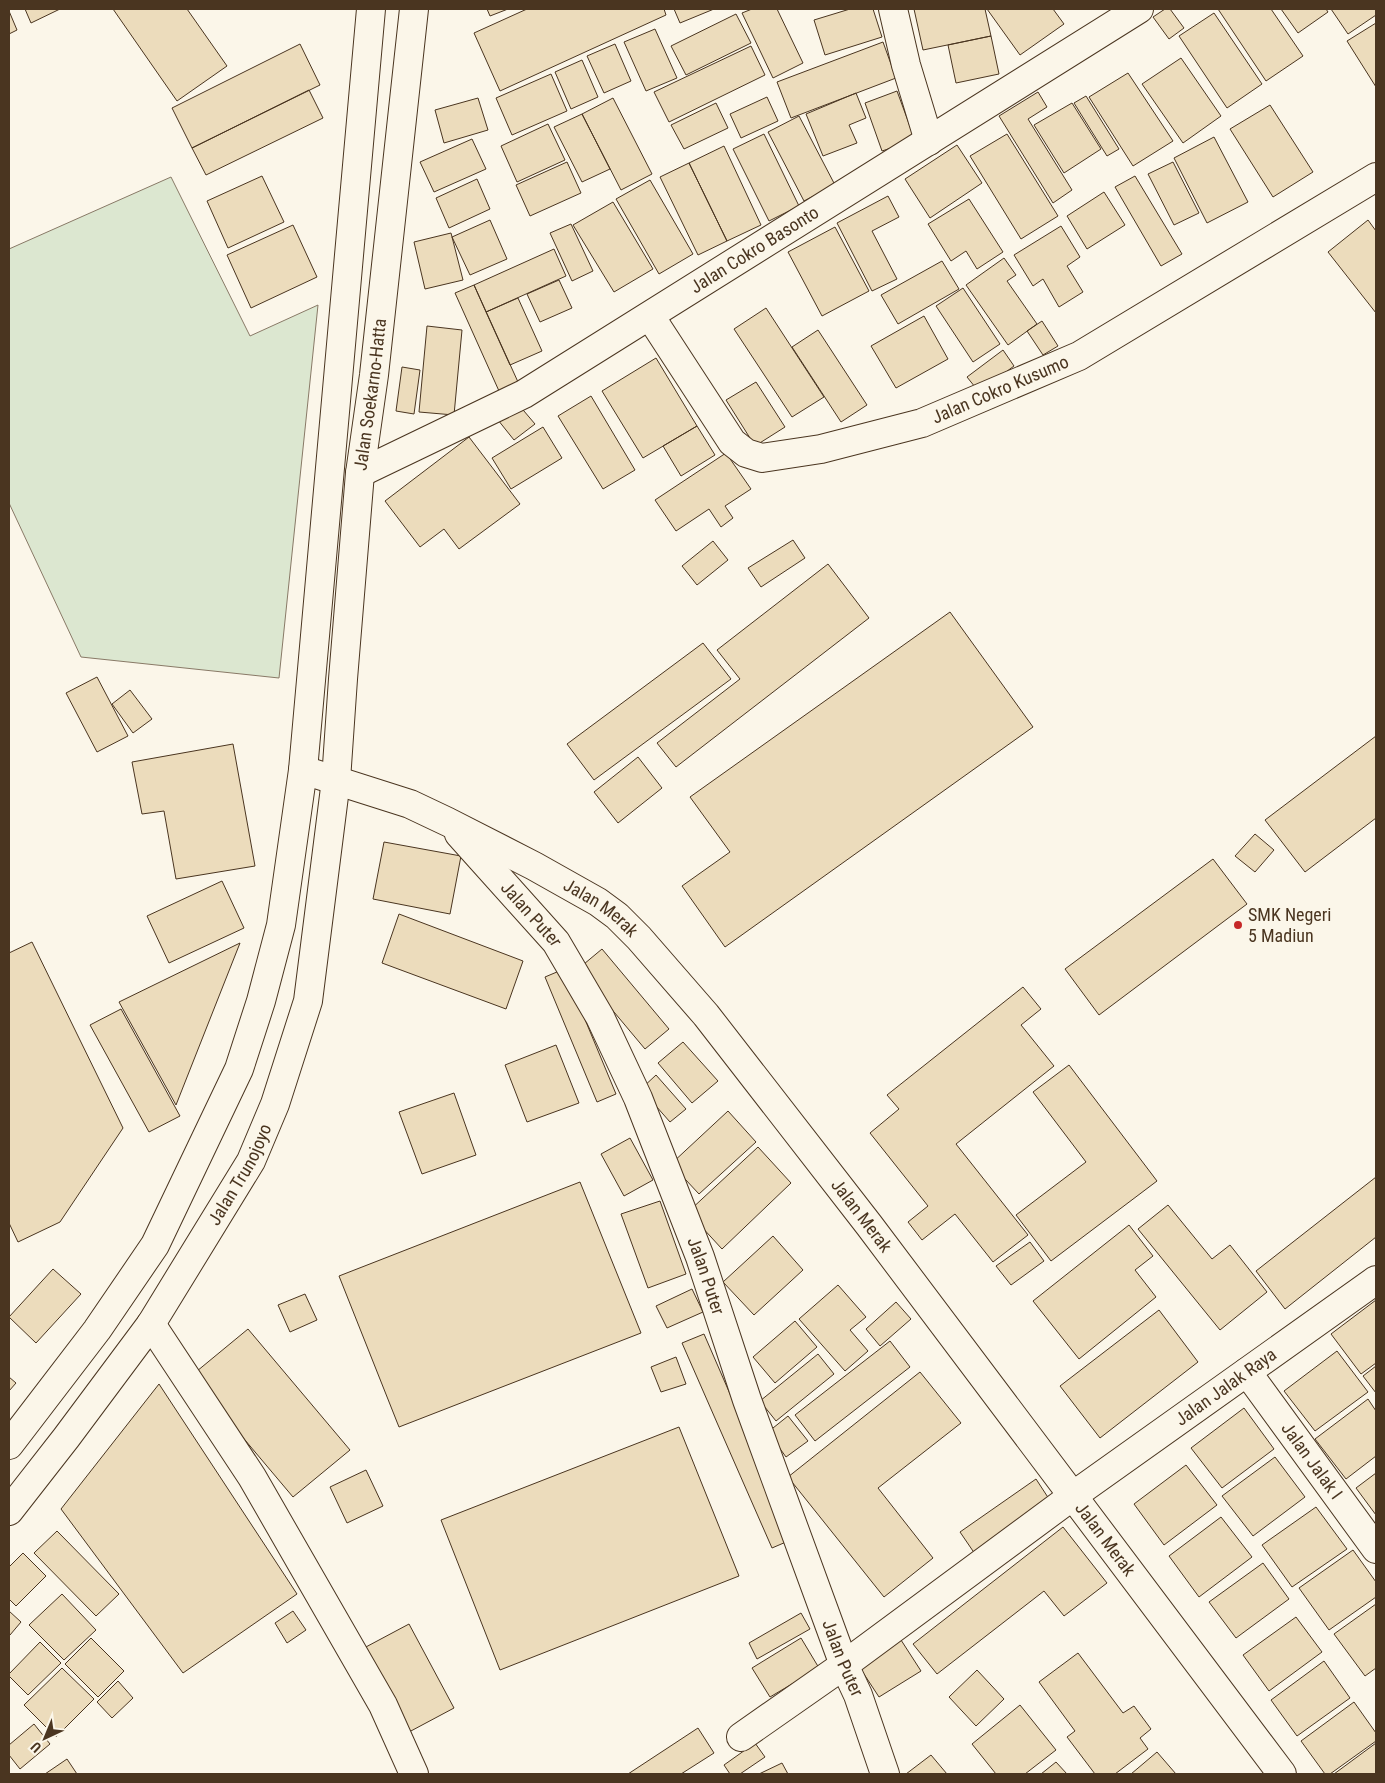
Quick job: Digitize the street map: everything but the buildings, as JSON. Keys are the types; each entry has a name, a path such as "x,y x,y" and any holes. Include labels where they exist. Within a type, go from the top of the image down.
{"main road":[{"name":"Jalan Soekarno-Hatta","path":"303,770 371,9"},
{"name":"Jalan Soekarno-Hatta","path":"336,780 342,679 360,473 374,375 414,9"},
{"path":"893,9 906,65 929,141"},
{"name":"Jalan Cokro Basonto","path":"360,473 524,394 1140,9"},
{"name":"Jalan Cokro Kusumo","path":"650,316 732,442 746,453 762,458 820,449 922,423 1079,356 1376,177"},
{"name":"Jalan Merak","path":"303,770 410,804 448,822 534,866 598,902 617,916 639,938 724,1038 869,1225 1074,1495 1282,1774"},
{"path":"9,1445 96,1330 155,1245 239,1069 261,1001 281,924 303,770"},
{"name":"Jalan Trunojoyo","path":"9,1511 151,1324 251,1161 275,1104 308,1001 336,780"},
{"name":"Jalan Puter","path":"448,822 556,942 600,1017 638,1098 700,1256 747,1400 844,1665 858,1695 885,1774"},
{"name":"Jalan Jalak Raya","path":"741,1737 844,1665 1074,1495 1376,1280"},
{"path":"151,1324 252,1477 383,1705 414,1774"},
{"name":"Jalan Jalak I","path":"1247,1372 1376,1549"}],"green space":[{"path":"171,177 250,336 318,305 279,678 81,657 9,503 9,249"}],"place":[{"name":"SMK Negeri 5 Madiun","path":"1238,925"}]}
